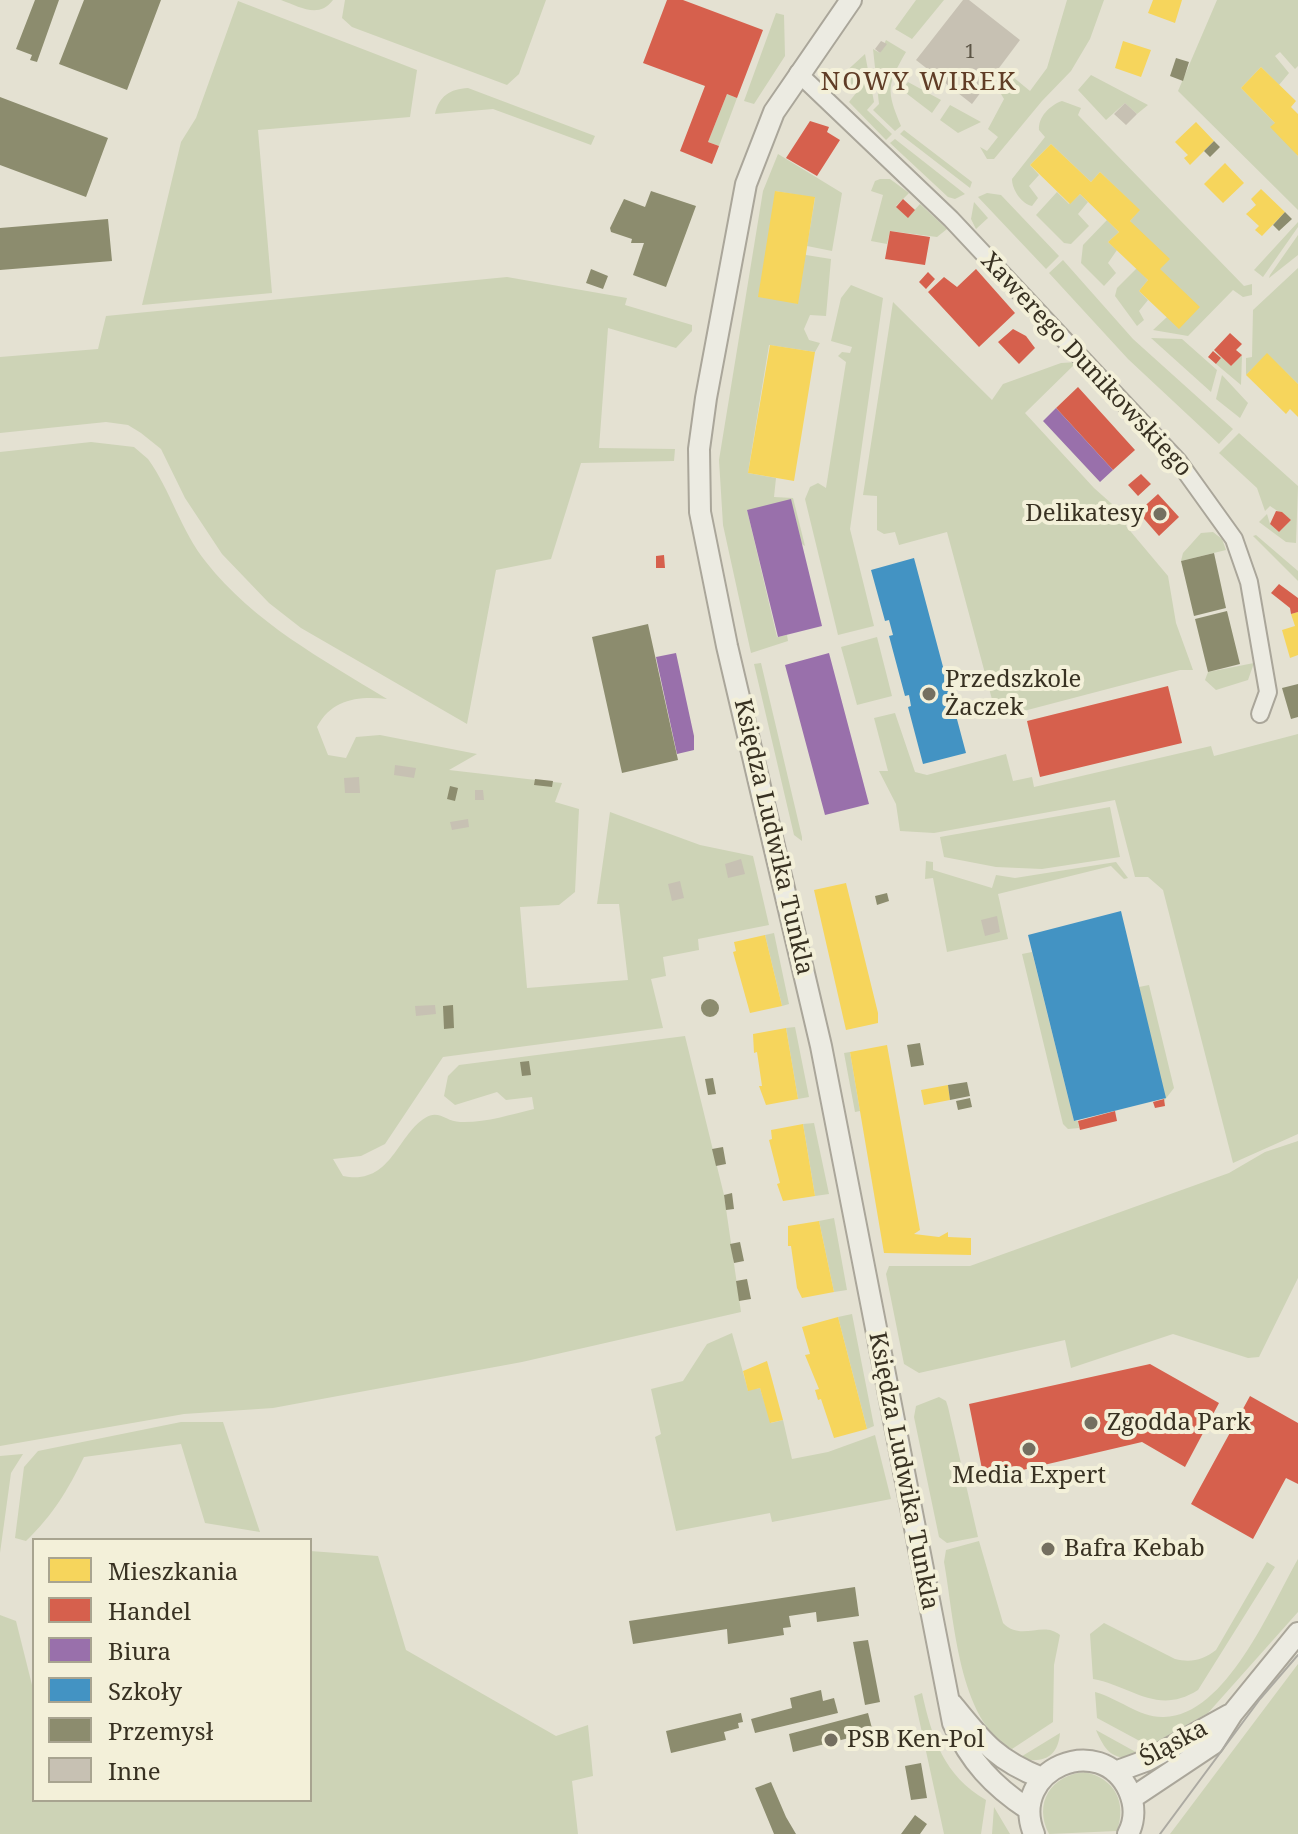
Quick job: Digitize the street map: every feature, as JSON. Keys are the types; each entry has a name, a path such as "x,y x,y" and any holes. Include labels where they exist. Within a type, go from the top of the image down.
{"street":[{"name":"Księdza Ludwika Tunkla","path":"851,0 798,73 774,112 757,152 737,221 699,449 700,512 710,572 821,1046 953,1723 965,1750 984,1775 1028,1809"},
{"name":"Xawerego Dunikowskiego","path":"798,73 951,219 1168,449 1234,539 1249,582 1264,652 1268,692 1260,714"},
{"name":"Śląska","path":"1132,1798 1213,1744 1232,1714 1298,1633"},
{"name":"Księdza Ludwika Tunkla","path":"947,1697 983,1742 1011,1766 1042,1778"},
{"name":"Śląska","path":"1115,1772 1148,1760 1232,1714"},
{"path":"1034,1834 1028,1809 1042,1778 1052,1769 1078,1760 1091,1761 1115,1772 1132,1798 1134,1813 1128,1834"}],"green space":[{"path":"281,0 333,0 328,6 315,10"},
{"path":"345,0 546,0 519,74 507,85 352,27 342,18"},
{"path":"916,0 944,0 912,39 895,29"},
{"path":"1067,0 1104,0 1090,39 1071,71 994,159 987,159 980,147 987,151 998,137 988,129 1004,99 1001,94 1013,77 1030,91 1047,68"},
{"path":"1217,0 1298,0 1298,66 1295,69 1280,52 1275,56 1289,73 1279,85 1261,67 1241,88 1275,123 1298,156 1298,210 1178,91"},
{"path":"238,1 417,70 410,117 258,130 272,293 142,305 181,142 196,118"},
{"path":"776,13 784,15 785,56 754,104 744,101"},
{"path":"886,40 906,52 892,80 891,95 901,126 895,131 873,110 879,104 873,49 880,53"},
{"path":"865,54 874,102 867,110 892,134 886,140 849,102 856,93 844,83 833,94 828,88"},
{"path":"1091,75 1148,105 1137,114 1125,103 1106,120 1078,90"},
{"path":"908,82 941,100 932,113 902,90"},
{"path":"468,88 595,136 591,145 493,109 435,114 439,102 446,95"},
{"path":"727,94 737,98 719,146 708,142"},
{"path":"1062,101 1081,108 1078,115 1244,286 1252,284 1252,295 1243,297 1233,290 1188,336 1153,330 1167,317 1160,269 1130,221 1139,210 1100,172 1091,182 1051,144 1030,165 1039,175 1029,186 1038,198 1032,206 1021,199 1012,179 1045,137 1039,130 1043,116 1053,105"},
{"path":"950,105 981,122 958,133 940,120"},
{"path":"904,130 972,182 970,188 900,134"},
{"path":"895,139 965,194 955,199 948,197 890,143"},
{"path":"778,154 842,193 832,251 807,246 815,198 775,191 806,255 831,259 826,316 810,315 804,329 809,340 820,343 815,352 769,345 748,473 776,478 774,497 793,498 805,546 747,510 777,637 787,635 788,641 751,653 723,525 719,460 763,191"},
{"path":"890,179 909,193 896,206 908,217 920,204 947,229 937,237 890,231 887,244 871,241 883,195 871,191 875,181"},
{"path":"1057,192 1069,204 1080,194 1088,202 1078,214 1089,226 1071,244 1064,243 1036,215"},
{"path":"987,193 1001,195 1059,256 1046,269 978,197"},
{"path":"974,202 988,218 976,229 971,219"},
{"path":"1107,220 1119,232 1108,242 1117,250 1108,263 1116,273 1104,286 1081,263 1083,245"},
{"path":"1298,222 1298,227 1263,277 1254,270"},
{"path":"1298,235 1298,255 1269,278 1270,275"},
{"path":"1063,260 1133,339 1233,429 1219,444 1128,359 1049,273"},
{"path":"1137,268 1148,280 1139,291 1148,300 1139,311 1144,320 1137,326 1115,296 1117,288"},
{"path":"1298,268 1298,384 1267,354 1246,375 1246,358 1252,357 1253,310"},
{"path":"507,277 627,298 625,305 692,325 692,331 676,348 608,328 599,448 675,449 674,461 581,463 551,559 496,570 467,724 301,628 269,603 222,554 185,498 161,449 141,433 128,425 106,422 0,433 0,357 98,349 106,316"},
{"path":"851,285 883,298 850,529 874,626 838,635 805,499 810,487 818,483 826,488 846,362 838,356 842,352 850,353 852,347 831,341 841,298"},
{"path":"893,302 992,400 1003,384 1061,363 1077,362 1025,413 1094,488 1130,520 1126,526 1168,576 1176,623 1193,670 1180,670 997,718 947,532 899,545 895,532 884,534 877,530 877,496 863,495"},
{"path":"1151,338 1182,339 1217,370 1211,392"},
{"path":"1214,350 1231,366 1242,355 1241,385 1216,364 1221,358"},
{"path":"1222,375 1248,403 1240,418 1216,399"},
{"path":"1239,433 1298,486 1296,543 1286,542 1259,522 1267,514 1270,524 1279,532 1291,520 1270,506 1265,511 1257,488 1219,453"},
{"path":"91,442 134,447 148,459 197,550 225,584 267,622 387,699 356,699 330,710 317,727 328,755 346,758 356,737 380,735 477,754 449,770 562,783 555,802 579,809 575,892 559,905 520,907 527,988 628,980 619,904 597,904 610,812 700,845 753,856 769,925 698,939 699,950 663,957 666,976 651,979 663,1028 443,1057 385,1144 361,1156 333,1159 343,1176 372,1174 383,1167 425,1118 439,1115 469,1122 534,1109 532,1097 506,1100 497,1092 455,1105 444,1096 448,1076 459,1065 685,1036 724,1195 741,1312 522,1362 273,1408 184,1414 0,1446 0,452"},
{"path":"1213,532 1222,539 1226,550 1181,561 1183,553 1201,533"},
{"path":"1256,535 1298,571 1298,581 1253,536"},
{"path":"877,637 892,696 857,705 841,647"},
{"path":"761,663 802,841 794,835 754,664"},
{"path":"1254,663 1248,680 1216,690 1205,680 1208,672"},
{"path":"895,713 915,772 927,775 1006,754 1013,781 1032,777 1034,787 1211,746 1214,756 1298,734 1298,1134 1233,1163 1163,890 1148,877 1135,877 1115,800 934,833 900,831 896,804 879,771 888,771 874,718"},
{"path":"1110,807 1120,857 1042,869 996,867 944,857 940,837"},
{"path":"926,861 933,862 933,870 992,888 996,875 1015,878 1116,862 1128,878 1124,879 1111,866 998,894 1008,939 947,952 933,878 925,879"},
{"path":"774,933 789,1004 782,1006 765,935"},
{"path":"1032,952 1074,1121 1078,1121 1079,1128 1068,1129 1063,1124 1022,954"},
{"path":"1149,985 1174,1088 1164,1101 1139,987"},
{"path":"795,1027 809,1097 798,1099 786,1028"},
{"path":"850,1052 860,1111 855,1112 844,1053"},
{"path":"814,1123 829,1194 815,1196 803,1124"},
{"path":"1298,1141 1298,1278 1259,1357 1248,1358 1173,1334 1071,1368 1065,1340 919,1373 904,1364 886,1274 889,1266 970,1266 1229,1173 1265,1152"},
{"path":"834,1218 847,1290 834,1292 819,1221"},
{"path":"852,1314 874,1426 867,1429 838,1317"},
{"path":"732,1333 748,1390 760,1388 771,1423 783,1420 792,1459 828,1452 875,1435 891,1499 772,1522 770,1513 676,1531 655,1437 661,1434 651,1389 683,1381 707,1344"},
{"path":"939,1397 946,1401 948,1407 978,1537 947,1543 939,1537 914,1417 916,1406"},
{"path":"181,1422 223,1422 260,1532 205,1523 181,1444 84,1457 66,1491 44,1522 26,1541 15,1538 24,1467 38,1451"},
{"path":"23,1454 11,1473 0,1553 0,1456"},
{"path":"979,1541 1003,1623 1017,1631 1046,1629 1060,1635 1054,1665 1053,1722 1012,1749 994,1735 980,1716 969,1692 951,1610 944,1562 946,1550"},
{"path":"312,1551 378,1556 406,1650 556,1736 588,1725 593,1776 572,1781 578,1834 0,1834 0,1615 16,1621 32,1685 32,1802 312,1802"},
{"path":"1298,1559 1298,1612 1208,1713 1149,1746 1097,1718 1095,1692 1146,1714 1164,1717 1186,1712 1207,1698 1227,1679 1244,1655"},
{"path":"1267,1562 1275,1567 1198,1690 1183,1697 1157,1700 1093,1679 1090,1634 1104,1623 1175,1659 1192,1661 1216,1650"},
{"path":"1298,1664 1298,1834 1170,1834"},
{"path":"922,1693 942,1754 960,1779 986,1800 981,1834 944,1834 914,1696"},
{"path":"1096,1730 1143,1756 1126,1758 1114,1755 1104,1746"},
{"path":"1060,1733 1056,1748 1047,1757 1035,1760 1019,1758"},
{"path":"1085,1772 1104,1780 1116,1793 1120,1811 1117,1831 1049,1834 1043,1812 1048,1792 1063,1779"},
{"path":"994,1807 1010,1834 992,1834"}],"building: Mieszkania":[{"path":"1153,0 1182,0 1175,23 1148,13"},
{"path":"1123,41 1151,50 1141,77 1115,68"},
{"path":"1261,67 1296,101 1291,107 1298,114 1298,156 1270,127 1275,123 1241,88"},
{"path":"1196,122 1214,141 1190,165 1184,158 1188,155 1175,142"},
{"path":"1051,144 1091,182 1100,172 1140,210 1130,221 1170,259 1160,269 1200,307 1179,329 1139,291 1148,280 1108,242 1119,232 1080,194 1070,204 1030,165"},
{"path":"1225,163 1244,183 1223,203 1204,184"},
{"path":"1261,189 1285,212 1262,236 1255,230 1259,226 1246,214 1256,205 1251,199"},
{"path":"775,191 815,197 798,304 758,297"},
{"path":"770,345 815,352 794,481 748,473"},
{"path":"1267,353 1298,384 1298,417 1290,409 1286,414 1246,375"},
{"path":"1298,612 1298,655 1290,658 1282,630 1295,626 1291,614"},
{"path":"846,883 878,1023 846,1030 814,890"},
{"path":"765,935 782,1006 750,1013 733,952 736,951 734,942"},
{"path":"786,1028 798,1099 766,1105 759,1086 762,1086 753,1034"},
{"path":"887,1045 920,1230 914,1234 939,1237 948,1232 948,1237 971,1238 971,1255 884,1253 850,1052"},
{"path":"948,1085 950,1100 924,1105 921,1090"},
{"path":"803,1124 815,1196 783,1201 769,1140 772,1139 771,1130"},
{"path":"819,1221 834,1292 802,1298 797,1288 791,1246 788,1246 788,1226"},
{"path":"838,1317 867,1429 834,1438 815,1390 819,1389 805,1355 810,1354 802,1327"},
{"path":"767,1361 783,1420 770,1423 760,1388 748,1391 743,1371"}],"building: Handel":[{"path":"667,0 683,0 763,30 737,98 727,94 708,142 719,146 712,164 680,151 705,86 643,63"},
{"path":"810,121 829,127 827,132 840,140 817,176 786,158"},
{"path":"903,199 915,210 908,218 896,207"},
{"path":"890,231 930,237 925,265 885,259"},
{"path":"976,269 1015,313 979,347 928,292 944,277 957,287"},
{"path":"928,272 935,279 926,289 919,282"},
{"path":"1013,329 1026,336 1035,348 1019,364 998,342"},
{"path":"1230,333 1242,344 1236,350 1242,355 1231,366 1214,350"},
{"path":"1213,351 1221,358 1216,364 1208,357"},
{"path":"1078,387 1135,450 1113,470 1056,408"},
{"path":"1141,474 1151,484 1138,496 1128,485"},
{"path":"1158,494 1179,517 1159,536 1138,512"},
{"path":"1276,511 1291,520 1279,532 1270,524"},
{"path":"664,555 665,568 656,568 656,556"},
{"path":"1279,584 1298,598 1298,612 1291,614 1290,608 1271,593"},
{"path":"1168,686 1182,743 1040,777 1027,721"},
{"path":"1164,1099 1165,1106 1155,1108 1153,1102"},
{"path":"1115,1111 1117,1121 1080,1130 1078,1121"},
{"name":"Zgodda Park","path":"1150,1364 1219,1403 1185,1467 1142,1442 984,1479 969,1404"},
{"path":"1250,1396 1298,1423 1298,1484 1286,1478 1253,1539 1191,1504"}],"building: Biura":[{"path":"1056,408 1113,470 1100,482 1043,421"},
{"path":"791,499 822,626 778,637 747,510"},
{"path":"676,653 694,736 694,750 677,754 656,657"},
{"path":"829,653 869,804 825,815 785,665"}],"building: Szkoły":[{"path":"914,558 966,753 923,764 908,707 911,706 909,695 905,696 889,636 893,635 889,620 885,621 871,570"},
{"path":"1121,911 1166,1098 1074,1121 1028,935"}],"building: Przemysł":[{"path":"35,0 59,0 37,62 30,60 32,55 16,49"},
{"path":"84,0 161,0 127,90 59,64"},
{"path":"1176,58 1189,62 1183,81 1170,76"},
{"path":"0,97 108,138 86,197 0,165"},
{"path":"1214,141 1220,147 1210,157 1204,151"},
{"path":"651,191 696,206 666,287 633,275 644,243 631,243 632,239 611,232 610,228 624,199 645,207"},
{"path":"1285,212 1292,219 1279,231 1273,225"},
{"path":"108,219 112,261 0,270 0,228"},
{"path":"591,269 608,276 603,289 586,283"},
{"path":"1214,553 1226,608 1194,616 1181,561"},
{"path":"1227,611 1240,664 1208,672 1195,619"},
{"path":"648,624 678,760 622,773 592,637"},
{"path":"1298,684 1298,717 1291,719 1282,688"},
{"path":"535,779 553,781 552,787 534,785"},
{"path":"450,786 458,788 455,801 447,799"},
{"path":"887,893 889,901 877,905 875,896"},
{"path":"706,999 714,999 719,1008 717,1015 706,1017 701,1012 701,1004"},
{"path":"453,1005 454,1028 444,1029 443,1006"},
{"path":"920,1043 924,1065 911,1067 907,1045"},
{"path":"529,1061 531,1075 522,1076 520,1062"},
{"path":"713,1078 716,1094 708,1095 705,1079"},
{"path":"967,1082 970,1096 950,1100 948,1085"},
{"path":"970,1098 972,1107 958,1110 956,1101"},
{"path":"723,1147 726,1164 716,1166 712,1149"},
{"path":"732,1193 734,1209 726,1210 724,1195"},
{"path":"740,1242 744,1261 734,1263 730,1244"},
{"path":"747,1279 751,1299 739,1301 736,1281"},
{"path":"855,1587 859,1616 817,1622 816,1612 789,1616 791,1627 783,1628 784,1635 728,1644 727,1629 633,1644 629,1621"},
{"path":"868,1640 880,1702 865,1705 853,1642"},
{"path":"821,1690 823,1701 834,1698 838,1713 755,1733 751,1719 792,1708 790,1698"},
{"path":"741,1713 743,1722 738,1723 739,1728 724,1732 726,1740 671,1753 666,1731"},
{"path":"868,1713 873,1732 793,1752 789,1734"},
{"path":"921,1763 927,1798 911,1800 905,1766"},
{"path":"771,1782 796,1834 774,1834 755,1788"},
{"path":"915,1815 927,1824 920,1834 901,1834"}],"building: Inne":[{"path":"963,0 969,0 1020,40 972,104 916,60"},
{"path":"881,41 887,44 880,53 875,49"},
{"path":"1125,103 1137,114 1126,125 1114,114"},
{"path":"395,765 416,768 414,778 394,775"},
{"path":"359,777 360,793 345,793 344,778"},
{"path":"475,790 483,790 484,800 475,800"},
{"path":"468,819 469,827 452,830 450,822"},
{"path":"741,859 745,874 728,878 725,864"},
{"path":"680,881 684,898 672,901 668,884"},
{"path":"997,916 1000,932 985,936 981,920"},
{"path":"435,1005 436,1014 416,1016 415,1006"}],"tram line":[{"path":"1160,1834 1260,1699 1298,1655"}],"place":[{"name":"Delikatesy","path":"1160,514"},
{"name":"Przedszkole Żaczek","path":"929,694"},
{"name":"Zgodda Park","path":"1091,1423"},
{"name":"Media Expert","path":"1029,1449"},
{"name":"Bafra Kebab","path":"1048,1549"},
{"name":"PSB Ken-Pol","path":"831,1740"}],"district":[{"name":"NOWY WIREK","path":"919,83"}]}
